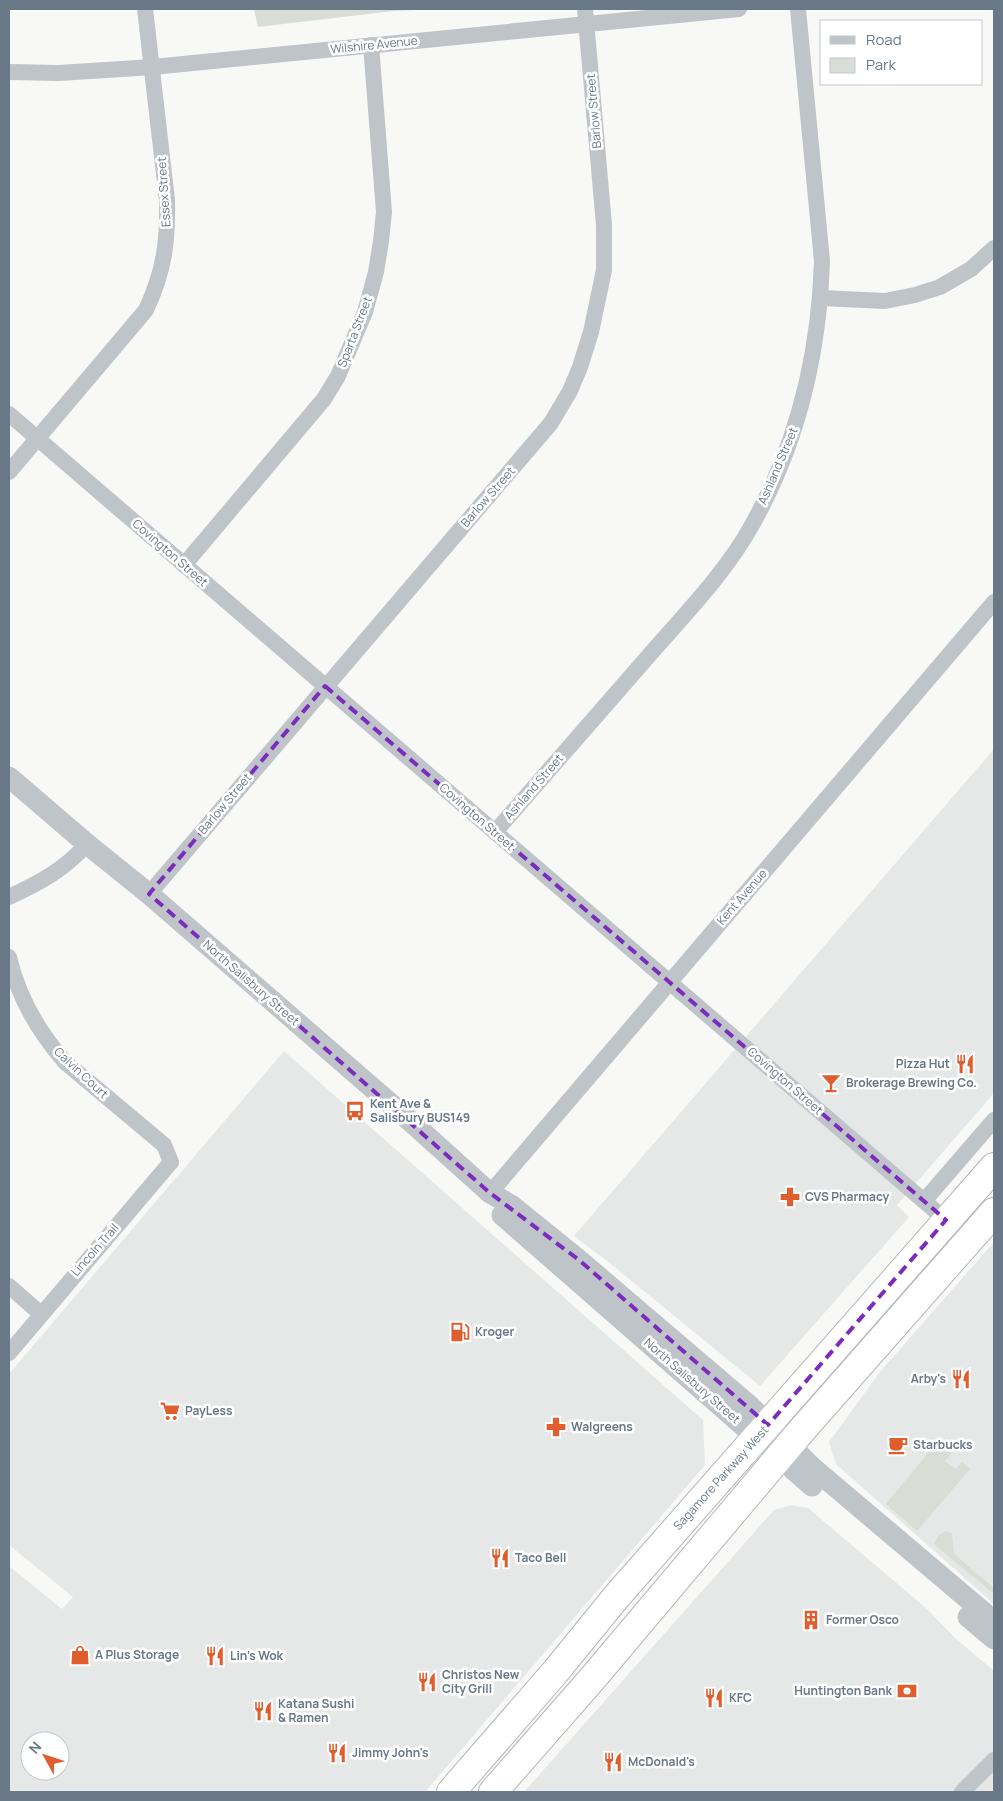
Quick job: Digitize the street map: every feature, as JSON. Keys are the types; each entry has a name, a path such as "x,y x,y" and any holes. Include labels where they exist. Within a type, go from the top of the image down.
{"highway":[{"name":"Sagamore Parkway West","path":"451,1792 556,1671 617,1596 994,1167"},
{"path":"493,1792 598,1672 784,1451 994,1212"}],"street":[{"name":"Essex Street","path":"9,472 146,310 157,285 168,229 167,200 145,9"},
{"name":"Wilshire Avenue","path":"9,72 59,73 153,67 371,45 586,17 739,9"},
{"name":"Ashland Street","path":"495,832 707,589 751,526 771,489 793,435 807,385 821,298 822,261 798,9"},
{"name":"Barlow Street","path":"149,894 551,423 570,391 591,332 604,270 604,226 586,17"},
{"name":"Sparta Street","path":"184,565 324,399 338,376 365,312 376,272 384,212 371,45"},
{"path":"821,298 885,300 915,295 940,287 971,270 994,248"},
{"name":"Covington Street","path":"9,414 946,1220"},
{"name":"Kent Avenue","path":"490,1192 994,602"},
{"name":"North Salisbury Street","path":"9,778 149,894 399,1111 490,1192 503,1217 762,1431 994,1639"},
{"path":"9,897 40,883 74,860 87,844"},
{"name":"Calvin Court","path":"9,957 12,973 22,1000 52,1047 65,1062 164,1146"},
{"path":"924,1201 994,1120"},
{"name":"Lincoln Trail","path":"9,1353 171,1162 164,1146"},
{"path":"9,1286 41,1314"},
{"name":"North Salisbury Street","path":"784,1451 818,1473 994,1621"},
{"path":"962,1792 994,1760"}],"highlighted area":[{"path":"325,686 946,1220 768,1425 579,1260 490,1193 149,894"}],"shaded area":[{"path":"994,749 994,1093 897,1205 909,1217 760,1386 574,1236"},
{"path":"284,1051 703,1420 705,1465 425,1792 9,1792 9,1566 62,1609 73,1597 9,1545 9,1374"},
{"path":"994,1242 994,1604 836,1464 829,1442 880,1372"},
{"path":"791,1505 808,1508 927,1609 955,1638 994,1671 994,1792 524,1792 774,1510"}],"green space":[{"path":"254,9 437,9 393,11 258,27"},
{"path":"938,1441 952,1453 945,1461 956,1469 962,1462 970,1469 917,1531 886,1504"},
{"path":"946,1531 952,1534 954,1554 994,1588 994,1594 934,1544 939,1535"}],"place":[{"name":"Pizza Hut","path":"965,1064"},
{"name":"Brokerage Brewing Co.","path":"831,1083"},
{"name":"Kent Ave & Salisbury BUS149","path":"355,1111"},
{"name":"CVS Pharmacy","path":"790,1197"},
{"name":"Kroger","path":"460,1332"},
{"name":"Arby's","path":"961,1379"},
{"name":"PayLess","path":"170,1411"},
{"name":"Walgreens","path":"556,1427"},
{"name":"Starbucks","path":"898,1445"},
{"name":"Taco Bell","path":"500,1558"},
{"name":"Former Osco","path":"811,1620"},
{"name":"A Plus Storage","path":"80,1655"},
{"name":"Lin's Wok","path":"215,1656"},
{"name":"Christos New City Grill","path":"427,1682"},
{"name":"Huntington Bank","path":"907,1691"},
{"name":"KFC","path":"714,1698"},
{"name":"Katana Sushi & Ramen","path":"263,1711"},
{"name":"Jimmy John's","path":"337,1753"},
{"name":"McDonald's","path":"613,1762"}]}
